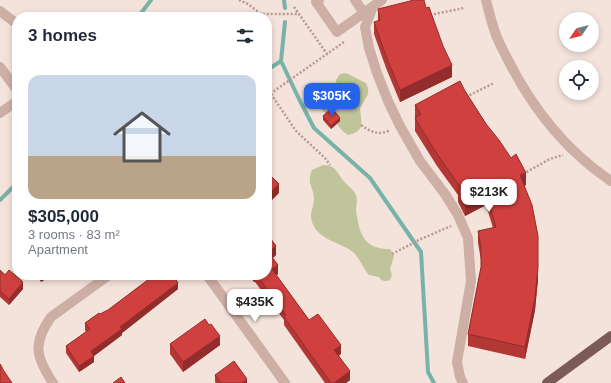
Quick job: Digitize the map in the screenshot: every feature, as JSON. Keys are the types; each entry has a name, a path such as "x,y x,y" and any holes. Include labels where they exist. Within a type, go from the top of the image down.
{"main road":[{"path":"551,382 611,336"}],"street":[{"path":"319,0 316,2 337,32 382,0"},
{"path":"355,0 368,10"},
{"path":"486,0 497,36 516,76 540,112 575,151 598,172 611,181"},
{"path":"368,10 366,27 369,48 376,73 400,126 420,161 445,194 461,221 468,238 471,281 457,362 460,377 463,383"},
{"path":"0,11 12,20"},
{"path":"0,67 12,83"},
{"path":"0,113 12,104"},
{"path":"53,383 42,365 38,348 38,341 41,333 51,317 102,280"},
{"path":"211,280 285,383"}],"path":[{"path":"239,0 248,4 258,12"},
{"path":"294,7 327,54"},
{"path":"425,16 464,8"},
{"path":"272,14 299,14"},
{"path":"272,93 346,41"},
{"path":"460,100 494,83"},
{"path":"272,95 296,131 325,158 330,165"},
{"path":"361,125 377,133 386,132 400,126"},
{"path":"521,175 550,159 575,151"},
{"path":"392,254 461,221"}],"green space":[{"path":"346,73 366,83 368,87 367,96 360,108 360,128 358,131 348,135 317,104 321,94 326,90 337,87 336,80 340,74"},
{"path":"323,165 330,166 334,169 355,193 357,199 356,210 358,222 362,235 368,243 378,248 390,249 394,256 390,269 392,275 390,280 383,281 379,277 369,275 358,257 353,252 322,236 313,225 311,216 314,195 310,182 310,175 312,170"}],"building":[{"path":"414,0 424,0 426,8 429,7 443,46 452,65 400,90 374,22 380,20 378,9"},
{"path":"460,81 486,124 511,158 516,154 526,173 520,175 532,205 538,236 538,267 535,298 525,347 468,334 481,267 481,248 478,231 496,227 486,193 465,203 458,190 461,188 437,154 415,118 421,114 415,105"},
{"path":"332,108 340,118 331,126 323,116"},
{"path":"272,177 279,184 272,191"},
{"path":"272,240 276,246 272,249"},
{"path":"272,257 278,265 272,269"},
{"path":"272,269 309,320 318,314 341,345 334,350 350,371 334,383 331,383 284,317 286,315 261,280 272,280"},
{"path":"0,270 5,275 9,270 12,273 12,280 21,280 23,282 9,299 0,291"},
{"path":"148,280 176,280 178,283 120,327 122,329 91,351 94,356 79,366 66,346 90,329 85,323 99,313 100,314 108,310"},
{"path":"205,319 220,336 183,362 170,344"},
{"path":"234,361 247,379 242,383 221,383 215,375"},
{"path":"0,364 2,368 12,383 0,383"},
{"path":"121,377 125,383 113,383"}],"waterway":[{"path":"142,12 151,0"},
{"path":"284,0 285,8"},
{"path":"272,67 281,61 285,22"},
{"path":"281,61 314,128 370,178 421,252 428,372 434,383"},
{"path":"0,200 12,188"}]}
